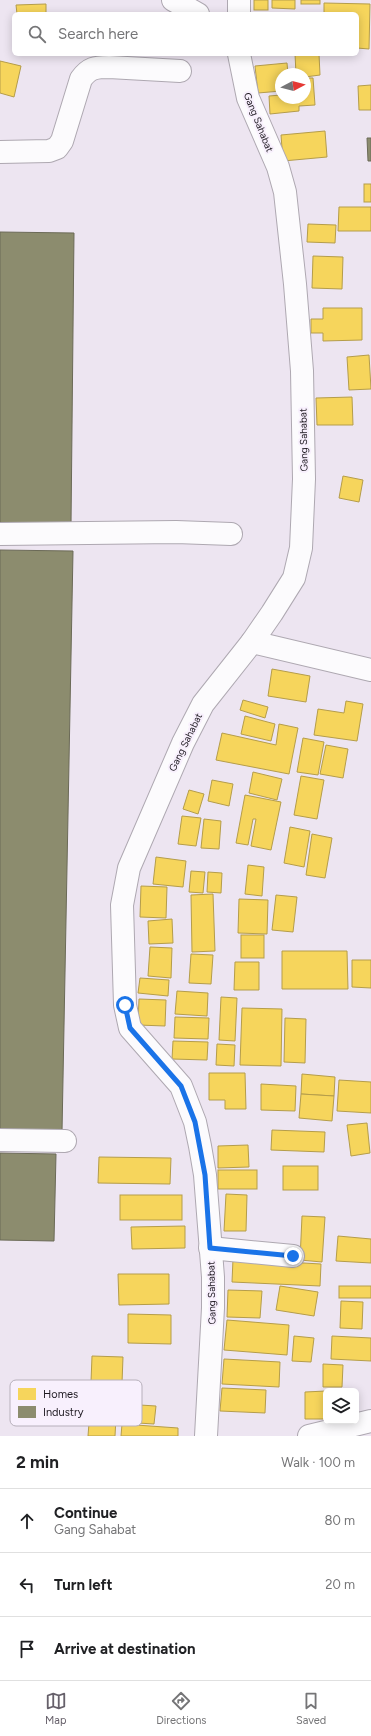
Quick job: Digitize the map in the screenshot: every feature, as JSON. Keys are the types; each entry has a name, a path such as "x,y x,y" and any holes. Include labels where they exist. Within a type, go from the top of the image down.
{"street":[{"path":"173,0 194,12"},
{"path":"239,0 239,12"},
{"name":"Gang Sahabat","path":"206,1436 213,1308 205,1175 195,1122 181,1086 130,1028 125,1005 122,905 129,868 183,743 203,704 252,642 294,578 301,548 304,479 302,371 295,284 285,192 278,168 248,98 239,56"},
{"path":"0,152 49,151 57,148 62,141 81,79 87,71 99,67 109,67 180,71"},
{"path":"0,534 176,532 231,534"},
{"path":"252,642 371,670"},
{"path":"0,1140 65,1141"},
{"path":"210,1248 293,1256"},
{"path":"309,1436 371,1421"}],"building: Homes":[{"path":"254,0 268,0 268,10 254,10"},
{"path":"272,0 295,0 295,9 272,8"},
{"path":"301,0 320,0 320,4 301,4"},
{"path":"324,3 370,4 369,49 359,48 359,12 324,12"},
{"path":"46,4 46,12 17,12 16,5"},
{"path":"295,56 319,56 320,75 311,76 311,68 296,68"},
{"path":"0,61 21,66 14,97 0,93"},
{"path":"287,63 287,68 275,68 275,92 258,93 255,66"},
{"path":"311,78 313,78 315,105 299,106 299,111 270,114 269,96 275,96 275,104 311,104"},
{"path":"371,85 371,110 359,110 358,86"},
{"path":"325,131 327,157 283,161 281,135"},
{"path":"364,184 371,184 371,202 364,202"},
{"path":"339,207 371,207 371,231 338,231"},
{"path":"308,224 336,225 335,243 307,242"},
{"path":"313,256 343,257 342,289 312,288"},
{"path":"323,308 362,308 362,340 323,341 323,333 311,333 311,319 323,319"},
{"path":"369,355 371,389 349,390 347,357"},
{"path":"352,397 353,425 317,425 316,398"},
{"path":"343,476 363,480 359,502 339,498"},
{"path":"272,669 310,676 306,702 268,696"},
{"path":"243,700 268,707 265,718 240,710"},
{"path":"346,701 363,704 357,741 314,735 318,709 344,713"},
{"path":"245,716 275,724 271,741 241,734"},
{"path":"279,724 298,728 289,774 216,760 222,733 276,745"},
{"path":"303,738 324,742 318,775 297,772"},
{"path":"326,745 348,749 343,778 320,774"},
{"path":"253,772 282,779 277,800 249,793"},
{"path":"301,776 324,780 317,819 294,815"},
{"path":"212,780 233,784 229,806 208,801"},
{"path":"189,790 204,794 198,814 183,809"},
{"path":"245,795 281,802 271,850 251,846 256,819 253,819 248,845 236,843"},
{"path":"182,816 201,818 196,846 178,844"},
{"path":"204,819 221,821 219,849 201,848"},
{"path":"290,827 310,831 304,867 284,863"},
{"path":"312,834 332,838 325,878 306,875"},
{"path":"156,857 186,861 183,887 153,884"},
{"path":"248,865 264,867 262,896 245,894"},
{"path":"191,871 205,872 203,893 189,892"},
{"path":"208,872 222,873 221,893 207,892"},
{"path":"141,886 167,887 166,918 140,917"},
{"path":"213,894 215,951 192,952 191,895"},
{"path":"276,895 297,897 293,932 272,930"},
{"path":"239,899 268,900 267,934 238,933"},
{"path":"172,919 173,943 149,944 148,921"},
{"path":"241,935 264,935 264,958 241,958"},
{"path":"150,947 172,948 171,978 148,976"},
{"path":"282,951 347,951 348,989 282,989"},
{"path":"191,954 213,955 211,984 189,983"},
{"path":"352,960 371,960 371,988 352,987"},
{"path":"235,962 259,962 259,990 234,990"},
{"path":"140,978 169,980 168,996 138,993"},
{"path":"177,991 208,993 207,1016 175,1014"},
{"path":"221,997 237,998 235,1041 219,1040"},
{"path":"139,999 166,1000 165,1026 138,1025"},
{"path":"242,1008 282,1009 281,1066 240,1065"},
{"path":"175,1017 209,1018 208,1039 174,1038"},
{"path":"285,1018 306,1019 305,1063 284,1062"},
{"path":"173,1041 208,1042 207,1060 172,1059"},
{"path":"217,1044 235,1045 234,1066 216,1065"},
{"path":"209,1073 245,1073 246,1109 225,1109 225,1100 209,1100"},
{"path":"302,1074 335,1077 334,1096 301,1094"},
{"path":"339,1080 371,1082 371,1113 337,1111"},
{"path":"261,1084 296,1086 295,1111 261,1110"},
{"path":"301,1094 334,1096 332,1121 299,1118"},
{"path":"367,1123 370,1153 351,1156 347,1125"},
{"path":"272,1130 325,1132 324,1152 271,1150"},
{"path":"248,1145 249,1167 218,1168 218,1146"},
{"path":"99,1157 171,1158 170,1184 98,1183"},
{"path":"283,1166 318,1166 318,1190 283,1190"},
{"path":"218,1170 257,1170 257,1189 218,1189"},
{"path":"226,1194 247,1195 246,1231 224,1231"},
{"path":"120,1195 182,1195 182,1220 120,1220"},
{"path":"302,1216 325,1217 322,1262 300,1260"},
{"path":"185,1226 185,1248 132,1249 131,1227"},
{"path":"338,1236 371,1239 371,1263 336,1261"},
{"path":"233,1259 321,1264 320,1286 232,1282"},
{"path":"118,1274 169,1274 169,1304 119,1305"},
{"path":"280,1286 318,1292 314,1316 276,1310"},
{"path":"339,1286 371,1286 371,1298 339,1298"},
{"path":"228,1290 262,1291 260,1318 227,1317"},
{"path":"341,1301 363,1302 362,1329 340,1328"},
{"path":"128,1314 171,1315 171,1344 128,1343"},
{"path":"227,1320 289,1325 287,1355 224,1350"},
{"path":"294,1336 314,1338 311,1362 292,1361"},
{"path":"332,1336 371,1338 371,1361 331,1359"},
{"path":"92,1356 123,1357 122,1380 91,1380"},
{"path":"224,1359 280,1362 279,1387 222,1384"},
{"path":"323,1364 343,1365 342,1387 323,1387"},
{"path":"222,1388 266,1390 265,1413 220,1411"},
{"path":"323,1391 323,1419 305,1419 305,1392"},
{"path":"142,1405 156,1406 154,1424 142,1423"},
{"path":"142,1425 178,1428 178,1436 121,1436 122,1426"},
{"path":"89,1426 116,1426 115,1436 88,1436"}],"building: Industry":[{"path":"367,138 371,138 371,161 368,161"},
{"path":"0,232 74,233 71,525 0,524"},
{"path":"0,550 73,551 62,1132 0,1131"},
{"path":"0,1153 56,1154 54,1241 0,1240"}],"route":[{"path":"125,1005 130,1028 181,1086 195,1122 205,1175 210,1248 293,1256"}]}
